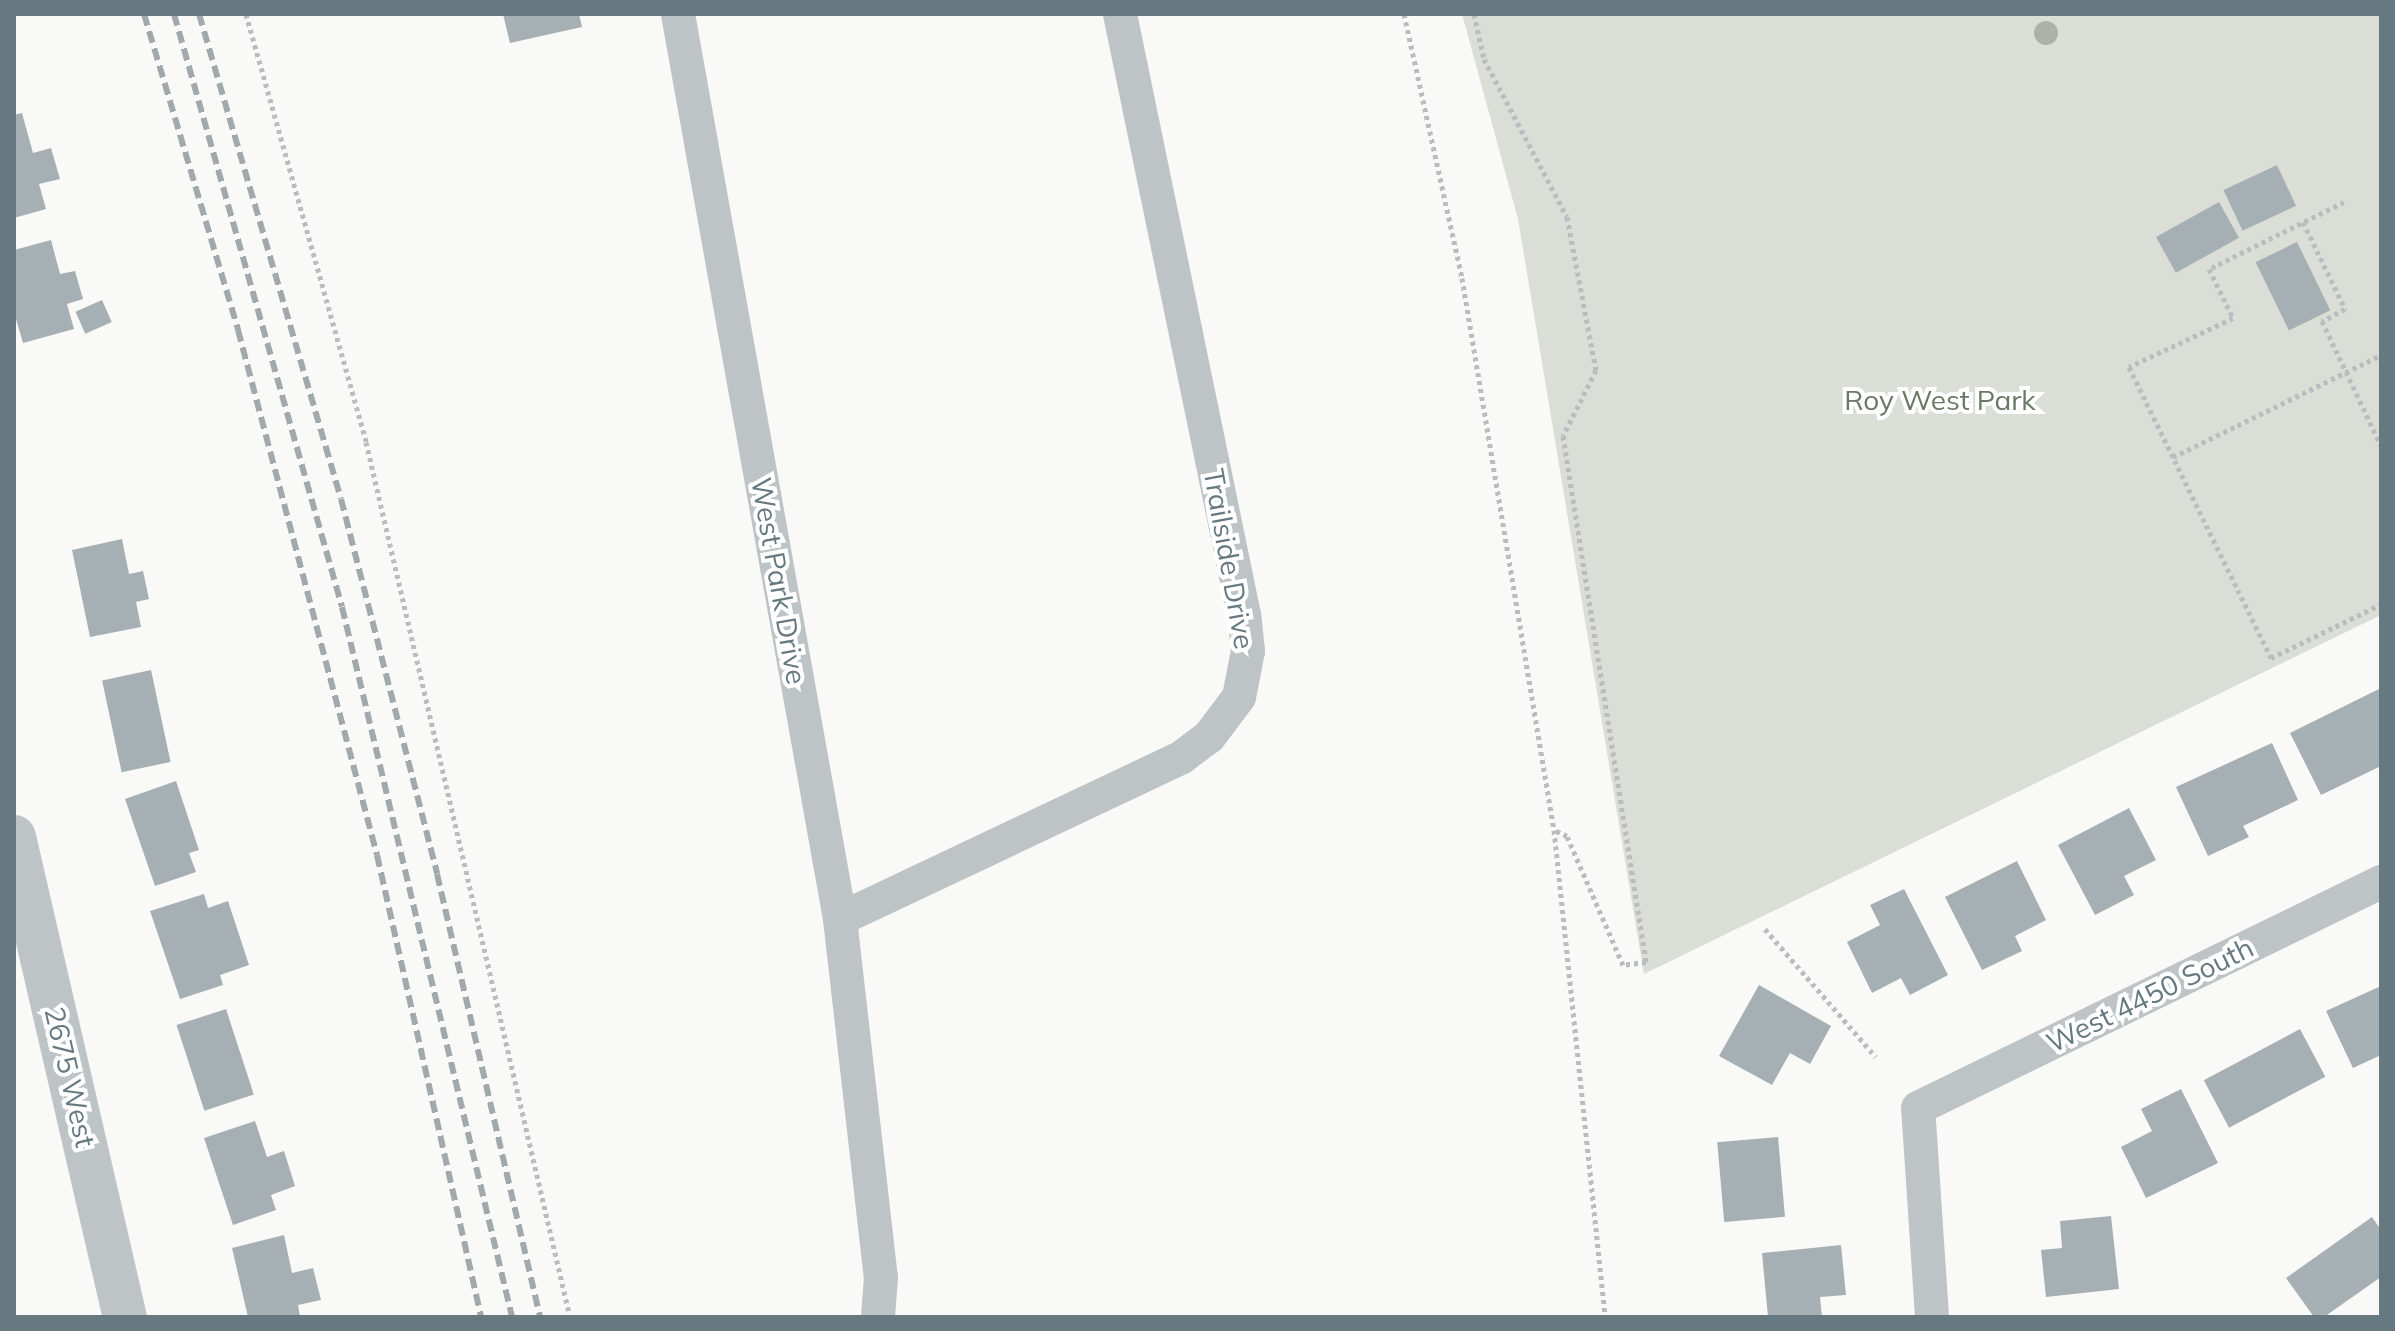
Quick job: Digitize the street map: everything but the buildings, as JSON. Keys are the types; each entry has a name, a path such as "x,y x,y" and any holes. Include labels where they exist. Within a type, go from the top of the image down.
{"street":[{"name":"West Park Drive","path":"678,14 840,919 881,1277 878,1317"},
{"name":"Trailside Drive","path":"840,919 1182,757 1209,737 1239,697 1248,651 1244,615 1120,14"},
{"name":"2675 West","path":"15,844 125,1317"},
{"name":"West 4450 South","path":"1932,1317 1918,1108 2381,882"}],"path":[{"path":"246,14 366,442 570,1317"},
{"path":"1404,14 1462,278 1554,830 1605,1317"},
{"path":"1474,14 1484,59 1567,217 1596,370 1563,436 1646,962 1623,965 1567,836 1554,830"},
{"path":"2344,202 2209,269 2233,318 2129,367 2271,658 2381,604"},
{"path":"2303,222 2345,309 2322,321 2381,446"},
{"path":"2173,457 2381,355"},
{"path":"1765,929 1876,1057"}],"green space":[{"name":"Roy West Park","path":"1462,14 2381,14 2381,615 1644,974 1518,219"}],"railway":[{"path":"144,14 238,330 377,855 481,1317"},
{"path":"174,14 342,607 512,1317"},
{"path":"199,14 341,499 437,874 540,1317"}]}
